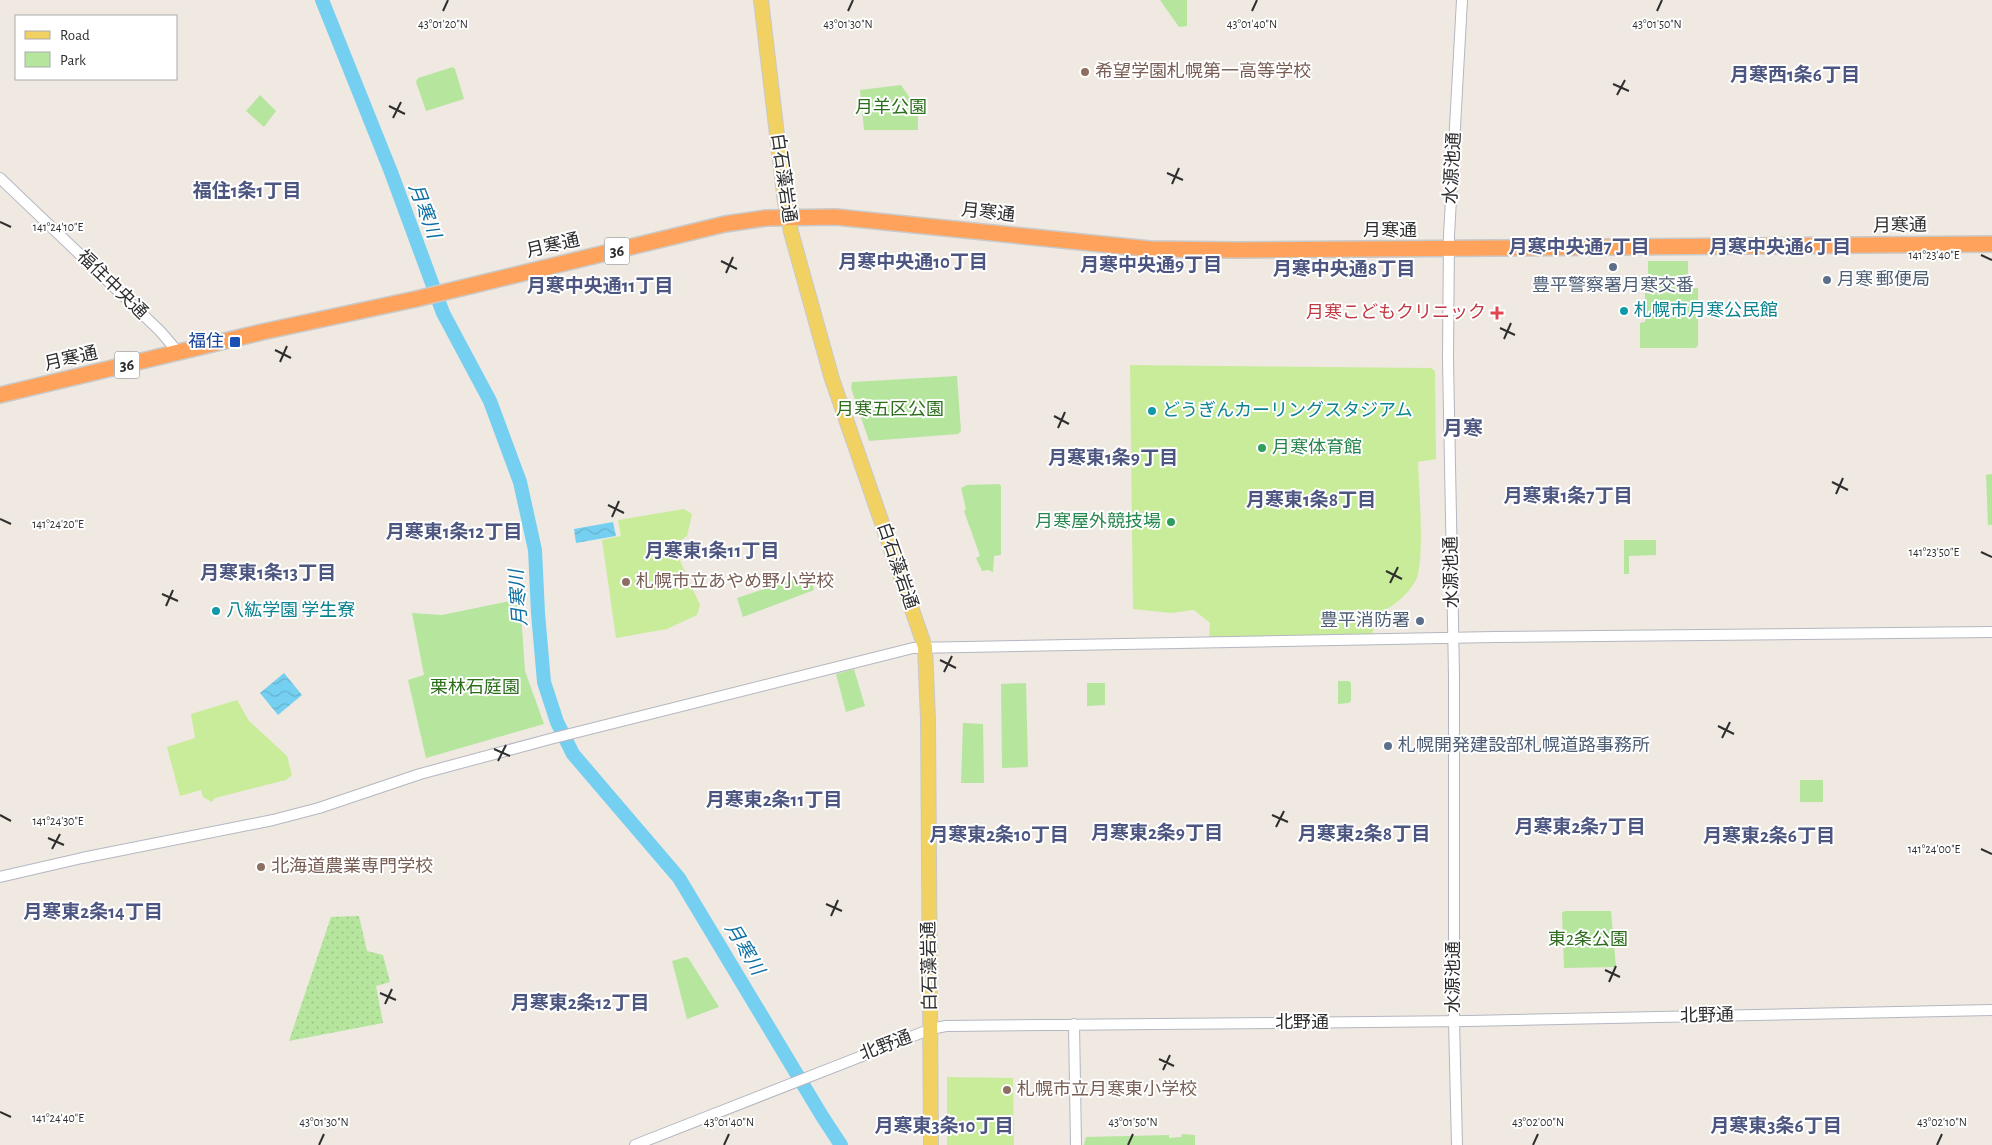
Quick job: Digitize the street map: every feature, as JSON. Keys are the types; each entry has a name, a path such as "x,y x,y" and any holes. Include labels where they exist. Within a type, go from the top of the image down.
{"highway":[{"name":"月寒通","path":"0,395 725,224 766,218 849,218 1150,249 1449,250 1703,245 1992,244"}],"main road":[{"name":"白石藻岩通","path":"761,0 788,217 831,373 925,647 928,719 931,1145"}],"street":[{"name":"水源池通","path":"1457,1145 1454,1021 1454,639 1448,364 1449,250 1462,0"},
{"name":"福住中央通","path":"0,178 160,331 178,352"},
{"path":"0,877 82,858 273,820 319,808 420,774 576,732 904,650 925,647 1992,632"},
{"name":"北野通","path":"635,1145 931,1029 946,1026 1454,1021 1992,1010"},
{"path":"1074,1024 1076,1145"}],"green space":[{"path":"1160,0 1187,0 1187,26 1179,27"},
{"path":"453,67 464,99 426,111 416,82 418,78"},
{"name":"月羊公園","path":"901,85 918,110 918,130 864,130 860,90"},
{"path":"260,95 276,111 264,127 246,111"},
{"path":"1648,261 1688,261 1688,288 1698,288 1698,346 1695,348 1640,348 1640,323 1645,322 1645,279 1648,278"},
{"path":"1130,365 1431,368 1435,371 1436,459 1418,462 1421,523 1419,570 1416,580 1404,596 1376,616 1372,636 1209,638 1210,623 1194,610 1171,613 1133,609"},
{"name":"月寒五区公園","path":"957,376 961,431 958,434 869,441 851,388 852,382"},
{"path":"1992,474 1992,525 1988,525 1986,475"},
{"path":"999,484 1001,486 1001,555 994,556 993,572 988,570 982,571 976,558 980,556 964,511 966,509 961,488 967,485"},
{"path":"684,509 692,514 687,536 676,544 676,552 700,605 697,615 667,629 616,638 602,540 621,536 618,520"},
{"path":"1624,540 1656,540 1656,555 1629,556 1629,574 1624,574"},
{"path":"809,574 814,590 743,617 737,598"},
{"name":"栗林石庭園","path":"520,599 525,671 544,724 426,758 408,680 424,675 412,613 442,615"},
{"path":"854,669 865,706 846,712 836,674"},
{"path":"1338,681 1349,681 1351,683 1351,701 1349,703 1338,704"},
{"path":"1026,683 1028,767 1002,768 1001,684"},
{"path":"1087,683 1105,683 1105,705 1087,706"},
{"path":"237,700 249,721 287,756 292,775 286,780 215,798 212,802 203,797 201,790 180,796 167,747 195,738 191,714"},
{"path":"963,723 983,724 984,783 961,783"},
{"path":"1800,780 1823,780 1823,802 1800,802"},
{"name":"東2条公園","path":"1565,911 1611,911 1616,967 1564,968 1562,913"},
{"path":"359,916 367,951 383,955 390,982 376,986 383,1023 289,1041 331,917"},
{"path":"686,957 719,1007 687,1019 672,961"},
{"path":"947,1077 1013,1078 1014,1145 947,1145"},
{"path":"1182,1134 1195,1135 1195,1145 1084,1145 1086,1137 1169,1135 1169,1138 1181,1137"}],"water":[{"path":"613,522 616,536 576,543 574,529"},
{"path":"284,673 302,695 278,715 260,693"}],"waterway":[{"name":"月寒川","path":"322,0 391,172 443,313 490,401 520,482 535,550 544,682 557,722 573,754 679,878 841,1145"}],"place":[{"name":"希望学園札幌第一高等学校","path":"1085,72"},
{"name":"豊平警察署月寒交番","path":"1613,267"},
{"name":"月寒 郵便局","path":"1827,280"},
{"name":"札幌市月寒公民館","path":"1624,311"},
{"name":"月寒こどもクリニック","path":"1497,313"},
{"name":"福住","path":"235,342"},
{"name":"どうぎんカーリングスタジアム","path":"1152,411"},
{"name":"月寒体育館","path":"1262,448"},
{"name":"月寒屋外競技場","path":"1171,522"},
{"name":"札幌市立あやめ野小学校","path":"626,582"},
{"name":"八紘学園 学生寮","path":"216,611"},
{"name":"豊平消防署","path":"1420,621"},
{"name":"札幌開発建設部札幌道路事務所","path":"1388,746"},
{"name":"北海道農業専門学校","path":"261,867"},
{"name":"札幌市立月寒東小学校","path":"1007,1090"}],"district":[{"name":"月寒西1条6丁目","path":"1795,75"},
{"name":"福住1条1丁目","path":"247,191"},
{"name":"月寒中央通7丁目","path":"1579,247"},
{"name":"月寒中央通6丁目","path":"1780,247"},
{"name":"月寒中央通10丁目","path":"913,262"},
{"name":"月寒中央通9丁目","path":"1151,265"},
{"name":"月寒中央通8丁目","path":"1344,269"},
{"name":"月寒中央通11丁目","path":"600,286"},
{"name":"月寒","path":"1463,429"},
{"name":"月寒東1条9丁目","path":"1113,458"},
{"name":"月寒東1条7丁目","path":"1568,496"},
{"name":"月寒東1条8丁目","path":"1311,500"},
{"name":"月寒東1条12丁目","path":"454,532"},
{"name":"月寒東1条11丁目","path":"712,551"},
{"name":"月寒東1条13丁目","path":"268,573"},
{"name":"月寒東2条11丁目","path":"774,800"},
{"name":"月寒東2条7丁目","path":"1580,827"},
{"name":"月寒東2条9丁目","path":"1157,833"},
{"name":"月寒東2条8丁目","path":"1364,834"},
{"name":"月寒東2条10丁目","path":"999,835"},
{"name":"月寒東2条6丁目","path":"1769,836"},
{"name":"月寒東2条14丁目","path":"93,912"},
{"name":"月寒東2条12丁目","path":"580,1003"},
{"name":"月寒東3条10丁目","path":"944,1126"},
{"name":"月寒東3条6丁目","path":"1776,1126"}]}
